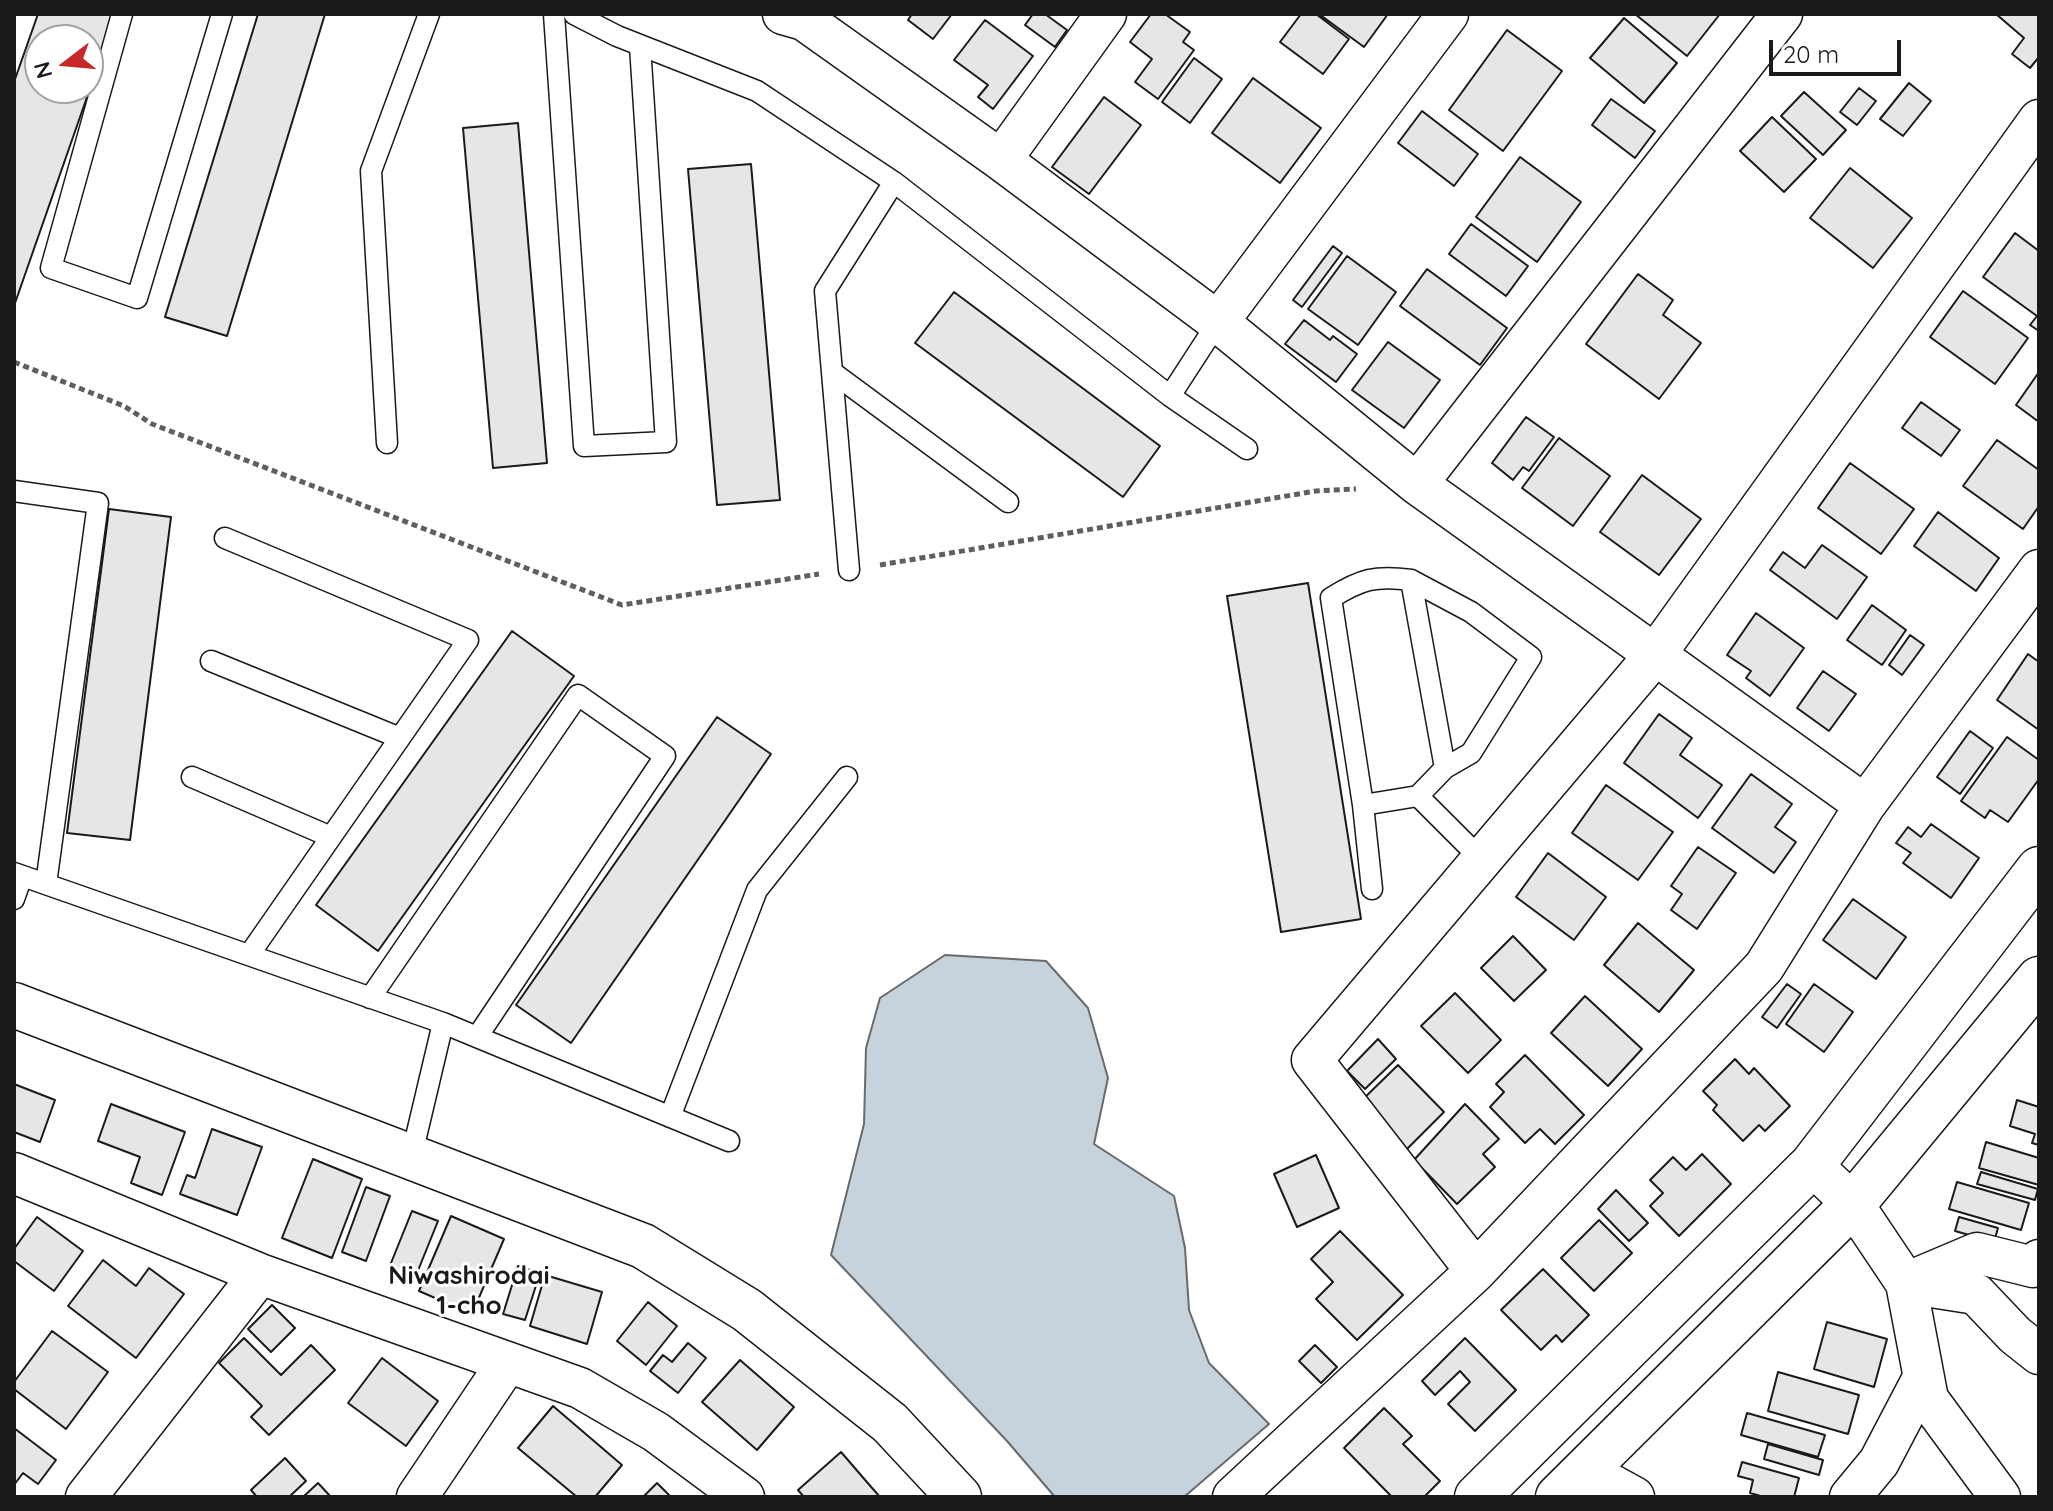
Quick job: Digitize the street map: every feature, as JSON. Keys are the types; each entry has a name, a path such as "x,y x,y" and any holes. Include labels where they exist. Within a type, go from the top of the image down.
{"street":[{"path":"783,14 804,20 1001,160 1218,322 1417,484 1865,805"},
{"path":"1001,160 1106,14"},
{"path":"1218,322 1448,14"},
{"path":"1417,484 1782,14"},
{"path":"1476,1271 1312,1060 1655,655 2039,120"},
{"path":"1233,1497 1476,1271 1764,967 1865,805 2039,570"},
{"path":"1477,1497 1812,1165 2039,869"},
{"path":"1572,1484 1853,1204 2039,979"},
{"path":"14,1005 643,1246 747,1310 890,1423 959,1497"},
{"path":"1812,1165 1853,1204 1906,1283 1928,1399 2000,1497"},
{"path":"14,1173 260,1274 580,1388 656,1432 744,1497"},
{"path":"1906,1283 1977,1253 2033,1267 2039,1260"},
{"path":"86,1497 260,1274"},
{"path":"1906,1283 1976,1294 2015,1335 2039,1354"},
{"path":"417,1497 507,1363"},
{"path":"1850,1497 1879,1462 1923,1378"},
{"path":"1572,1484 1634,1497"}],"lane":[{"path":"122,14 51,268 137,298 222,14"},
{"path":"387,443 371,171 429,14"},
{"path":"554,14 584,446 666,442 640,46"},
{"path":"574,14 640,46 757,91 894,182 1170,396 1247,449"},
{"path":"849,570 825,291 894,182"},
{"path":"1170,396 1218,322"},
{"path":"832,372 1008,502"},
{"path":"14,491 98,503 46,884"},
{"path":"225,538 468,640 249,955"},
{"path":"1363,805 1418,796 1445,768 1471,753 1531,657 1471,612 1411,580 1382,576 1353,584 1331,598 1363,805 1372,889"},
{"path":"1411,580 1445,768"},
{"path":"211,661 400,738"},
{"path":"370,998 578,695 665,756 477,1037"},
{"path":"192,777 331,837"},
{"path":"670,1117 757,890 847,777"},
{"path":"1418,796 1482,860"},
{"path":"14,899 18,875 46,884 443,1023 729,1141"},
{"path":"411,1158 443,1023"}],"path":[{"path":"14,362 124,406 152,424 622,605 1316,491 1417,484"}],"shaded area":[{"path":"945,955 1046,961 1088,1008 1108,1078 1094,1144 1174,1196 1185,1248 1189,1310 1209,1363 1269,1424 1184,1497 1055,1497 1007,1441 831,1255 864,1124 866,1048 880,998"}],"building":[{"path":"38,14 116,14 104,48 104,24 34,24"},
{"path":"258,14 325,14 227,336 165,317"},
{"path":"912,14 952,14 933,39 908,20"},
{"path":"1033,14 1045,14 1067,30 1055,47 1025,25"},
{"path":"1151,14 1165,14 1190,32 1183,42 1194,50 1158,99 1135,82 1152,59 1130,42"},
{"path":"1301,14 1316,14 1349,39 1323,74 1280,42"},
{"path":"1319,14 1388,14 1364,47"},
{"path":"1635,14 1720,14 1687,56"},
{"path":"1996,14 2039,14 2039,57 2030,68 2012,54 2024,38"},
{"path":"1624,18 1677,63 1644,103 1590,58"},
{"path":"985,20 1033,56 993,109 978,97 988,85 954,60"},
{"path":"1507,30 1562,71 1503,151 1449,110"},
{"path":"24,54 24,104 85,104 14,306 14,82"},
{"path":"1194,58 1222,79 1190,123 1162,102"},
{"path":"1253,78 1321,128 1280,183 1212,133"},
{"path":"1909,83 1931,101 1903,136 1880,119"},
{"path":"1859,88 1876,101 1857,125 1840,112"},
{"path":"1804,92 1846,130 1823,155 1781,116"},
{"path":"1104,97 1141,125 1089,194 1052,167"},
{"path":"1611,99 1655,131 1635,158 1592,125"},
{"path":"1422,111 1478,154 1454,186 1398,143"},
{"path":"1772,117 1816,159 1784,192 1740,151"},
{"path":"518,123 547,463 493,468 463,128"},
{"path":"1520,157 1581,202 1537,262 1476,217"},
{"path":"751,164 780,500 717,505 688,169"},
{"path":"1850,168 1912,218 1873,268 1810,218"},
{"path":"1471,224 1528,266 1506,296 1449,254"},
{"path":"2015,233 2039,251 2039,331 2030,325 2037,316 1983,277"},
{"path":"1333,246 1342,253 1302,307 1293,300"},
{"path":"1347,256 1396,292 1358,345 1308,309"},
{"path":"1427,269 1507,328 1480,365 1400,306"},
{"path":"1638,274 1673,300 1663,315 1701,343 1659,399 1586,344"},
{"path":"1963,291 2028,338 1995,384 1930,337"},
{"path":"954,292 1160,446 1123,497 915,343"},
{"path":"1304,320 1330,340 1333,336 1357,354 1336,382 1285,344"},
{"path":"1388,342 1440,380 1404,428 1352,390"},
{"path":"2039,372 2039,422 2016,405"},
{"path":"1921,402 1960,430 1941,456 1902,428"},
{"path":"1526,417 1554,437 1529,471 1523,467 1513,480 1492,463"},
{"path":"1559,438 1610,476 1573,526 1522,488"},
{"path":"1997,440 2039,470 2039,506 2023,529 1963,486"},
{"path":"1850,463 1914,509 1881,554 1818,508"},
{"path":"1642,475 1701,519 1659,575 1600,532"},
{"path":"109,509 171,517 130,840 67,833"},
{"path":"1938,512 1999,558 1976,591 1914,546"},
{"path":"1822,545 1867,577 1837,619 1770,570 1783,552 1805,568"},
{"path":"1308,583 1361,919 1281,932 1227,596"},
{"path":"1872,605 1906,630 1882,665 1847,640"},
{"path":"1756,613 1804,648 1770,696 1746,678 1751,671 1727,655"},
{"path":"512,631 574,676 378,951 316,905"},
{"path":"1910,635 1924,645 1902,675 1889,665"},
{"path":"2028,654 2039,662 2039,730 1997,700"},
{"path":"1823,671 1856,694 1829,731 1797,708"},
{"path":"1659,714 1692,738 1680,755 1722,785 1698,818 1624,763"},
{"path":"717,717 771,754 571,1043 516,1005"},
{"path":"1970,731 1993,748 1960,794 1937,777"},
{"path":"2007,737 2039,760 2039,779 2008,822 1990,810 1985,818 1961,801"},
{"path":"1751,774 1792,804 1775,827 1796,842 1774,873 1712,828"},
{"path":"1606,785 1673,832 1638,880 1572,833"},
{"path":"1931,824 1979,858 1951,898 1903,863 1911,853 1896,843 1908,827 1921,837"},
{"path":"1698,847 1736,873 1697,929 1671,910 1682,894 1671,886"},
{"path":"1548,853 1606,897 1574,940 1516,897"},
{"path":"1853,899 1906,937 1876,979 1823,940"},
{"path":"1638,923 1694,970 1659,1012 1604,965"},
{"path":"1513,936 1546,970 1514,1001 1481,968"},
{"path":"1787,984 1801,994 1777,1028 1762,1017"},
{"path":"1814,984 1853,1012 1824,1052 1786,1024"},
{"path":"1455,993 1501,1040 1468,1073 1421,1026"},
{"path":"1585,996 1642,1049 1608,1086 1551,1033"},
{"path":"1378,1039 1396,1059 1365,1089 1347,1071"},
{"path":"1525,1055 1584,1115 1555,1144 1540,1129 1525,1143 1490,1107 1504,1092 1496,1084"},
{"path":"1735,1059 1749,1074 1754,1068 1790,1106 1765,1131 1759,1125 1743,1141 1713,1110 1717,1105 1703,1091"},
{"path":"1398,1065 1444,1112 1403,1153 1356,1106"},
{"path":"14,1084 55,1100 40,1142 14,1132"},
{"path":"2017,1100 2039,1107 2039,1145 2032,1143 2035,1134 2010,1126"},
{"path":"111,1104 185,1132 162,1195 131,1183 140,1157 98,1141"},
{"path":"1465,1104 1499,1139 1483,1154 1495,1167 1457,1204 1414,1160"},
{"path":"212,1129 262,1147 237,1215 180,1194 187,1175 195,1178"},
{"path":"1986,1142 2039,1158 2039,1185 1979,1168"},
{"path":"1702,1154 1731,1184 1679,1236 1650,1206 1663,1193 1650,1180 1673,1157 1686,1170"},
{"path":"1316,1155 1339,1208 1297,1227 1274,1174"},
{"path":"313,1159 362,1179 332,1258 282,1238"},
{"path":"1981,1172 2038,1189 2035,1200 1977,1184"},
{"path":"1957,1182 2029,1203 2021,1230 1949,1209"},
{"path":"366,1187 390,1196 366,1261 342,1252"},
{"path":"1616,1190 1648,1223 1629,1241 1598,1209"},
{"path":"412,1211 438,1221 415,1278 389,1268"},
{"path":"451,1216 504,1239 472,1314 419,1291"},
{"path":"37,1217 83,1251 54,1291 14,1261 14,1249"},
{"path":"1959,1217 1998,1228 1994,1242 1955,1231"},
{"path":"1599,1220 1632,1253 1594,1291 1561,1258"},
{"path":"1340,1231 1403,1295 1357,1340 1316,1299 1333,1282 1311,1259"},
{"path":"103,1260 136,1286 149,1268 184,1294 136,1358 68,1306"},
{"path":"518,1266 540,1273 525,1320 503,1314"},
{"path":"1543,1269 1589,1315 1562,1342 1556,1335 1541,1350 1501,1310"},
{"path":"545,1275 602,1292 587,1344 530,1326"},
{"path":"648,1302 677,1326 646,1365 617,1341"},
{"path":"272,1305 295,1328 271,1352 248,1329"},
{"path":"1827,1322 1887,1339 1874,1387 1814,1369"},
{"path":"52,1331 108,1372 66,1429 14,1389 14,1382"},
{"path":"244,1338 281,1375 311,1345 335,1370 269,1435 251,1417 262,1406 219,1363"},
{"path":"1465,1338 1516,1390 1475,1431 1448,1404 1470,1382 1460,1371 1435,1395 1422,1381"},
{"path":"688,1343 706,1358 678,1393 650,1371 663,1355 672,1362"},
{"path":"1315,1345 1337,1367 1321,1383 1299,1361"},
{"path":"382,1358 438,1401 406,1446 348,1403"},
{"path":"740,1360 794,1407 757,1450 702,1402"},
{"path":"1778,1372 1859,1395 1848,1434 1768,1411"},
{"path":"553,1406 622,1465 595,1497 577,1497 518,1448"},
{"path":"1384,1408 1412,1436 1403,1444 1440,1481 1424,1497 1392,1497 1344,1448"},
{"path":"1747,1413 1825,1435 1818,1457 1741,1435"},
{"path":"14,1428 56,1460 38,1484 23,1473 14,1485"},
{"path":"1768,1444 1823,1460 1819,1475 1764,1459"},
{"path":"841,1452 880,1497 804,1497 798,1490"},
{"path":"285,1458 306,1481 289,1497 257,1497 251,1490"},
{"path":"1742,1462 1799,1478 1794,1497 1764,1497 1750,1493 1753,1480 1738,1476"},
{"path":"318,1483 331,1497 303,1497"},
{"path":"657,1483 671,1497 643,1497"}],"district":[{"name":"Niwashirodai 1-cho","path":"469,1291"}]}
